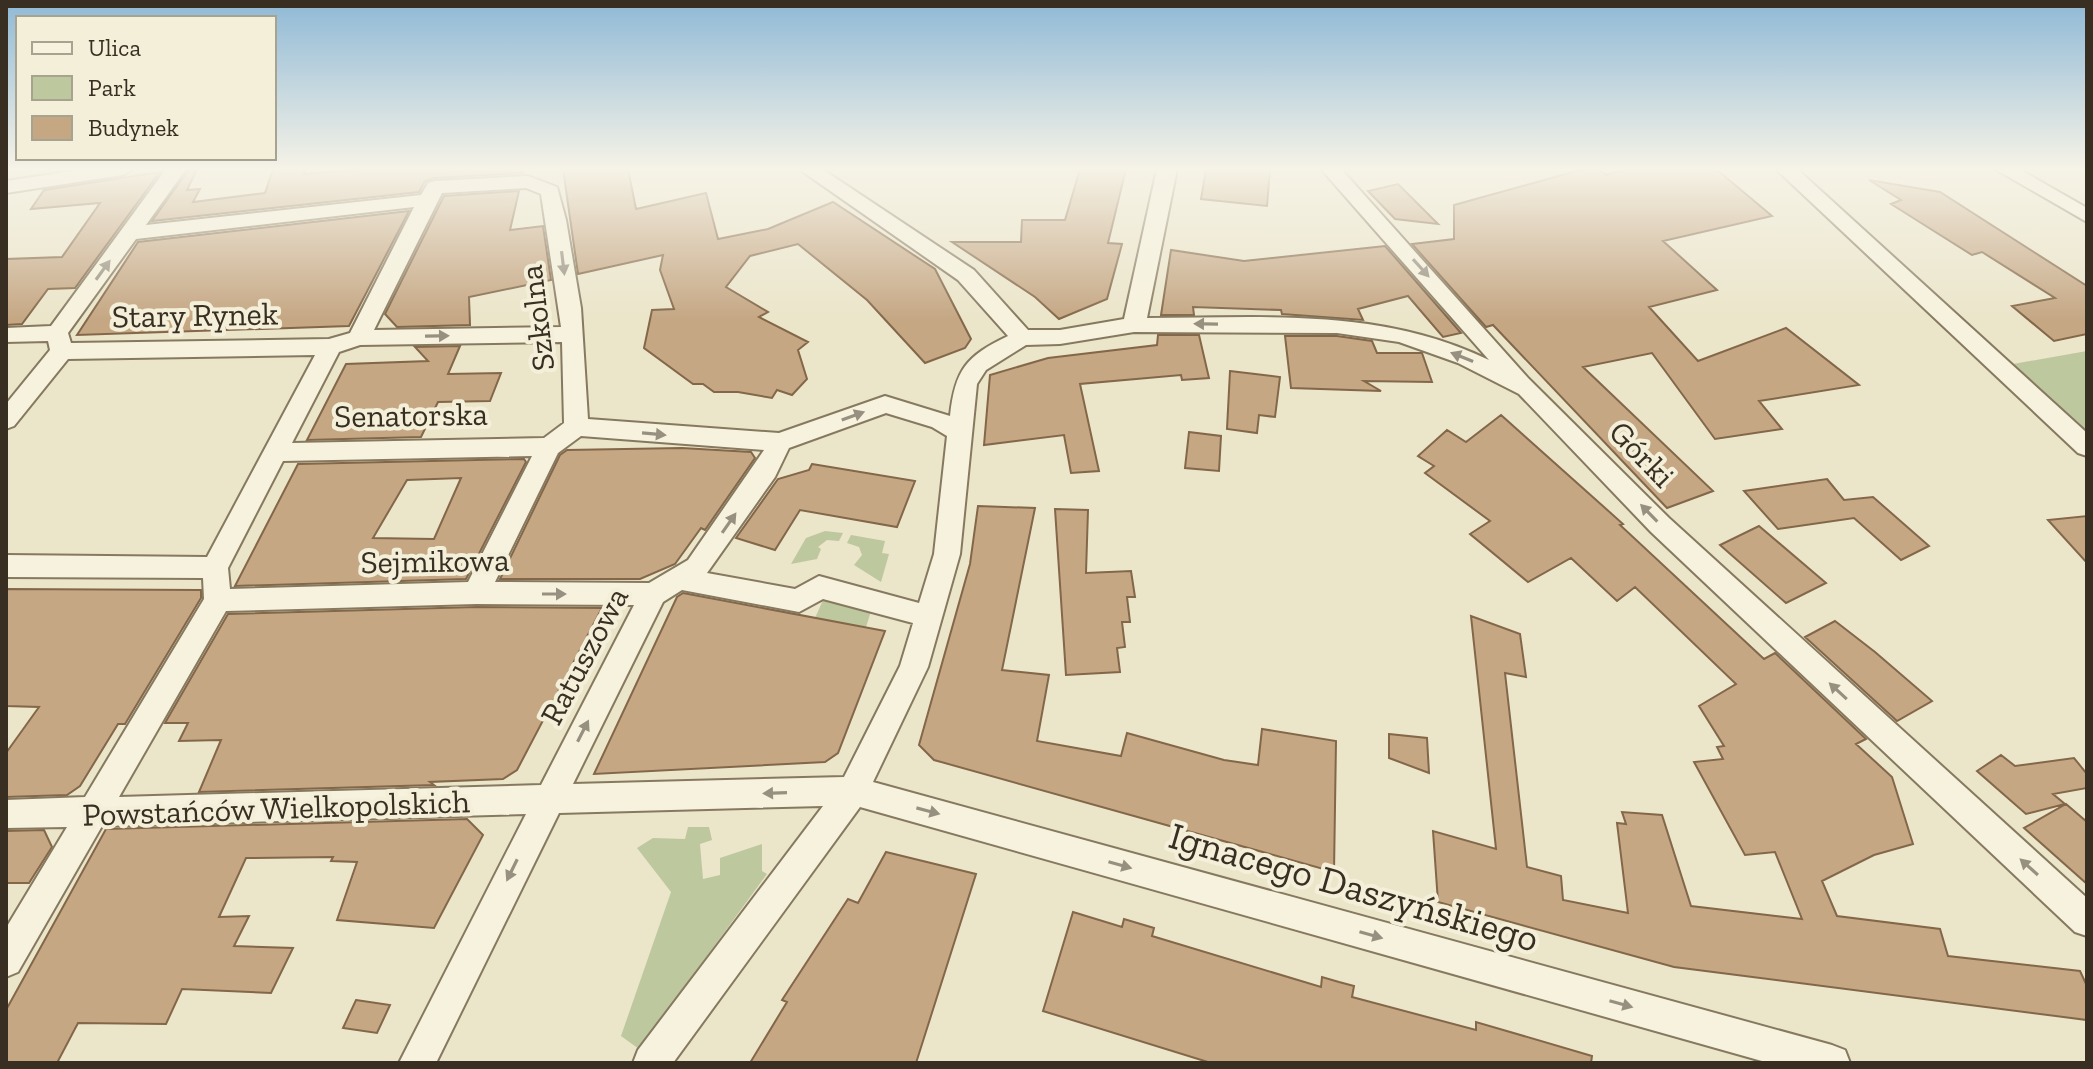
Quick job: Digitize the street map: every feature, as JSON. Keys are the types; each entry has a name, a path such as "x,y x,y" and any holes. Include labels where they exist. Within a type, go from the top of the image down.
{"street":[{"path":"6,420 140,219"},
{"path":"130,233 220,219"},
{"path":"359,338 418,219"},
{"name":"Szkolna","path":"556,219 577,378 576,427"},
{"path":"651,1063 853,791 914,667 947,554 965,383 978,364 993,352 1022,338 966,275 883,219"},
{"path":"1134,325 1156,219"},
{"path":"1376,219 1527,388"},
{"path":"1840,219 2087,447"},
{"name":"Górki","path":"1022,338 1060,337 1134,325 1337,326 1402,335 1466,358 1527,388 1660,525 2087,920"},
{"name":"Stary Rynek","path":"6,335 60,342 330,347 359,338 571,334"},
{"path":"6,960 218,600 215,568 330,347"},
{"path":"476,593 549,447 576,427 780,442 885,404 940,421 961,433"},
{"name":"Ratuszowa","path":"417,1063 653,594 697,567 766,470 780,442"},
{"name":"Senatorska","path":"275,452 549,447"},
{"path":"6,566 215,568"},
{"path":"681,579 799,601 819,587 871,598 929,617"},
{"name":"Sejmikowa","path":"218,600 476,593 653,594"},
{"name":"Ignacego Daszyńskiego","path":"547,800 853,791 1832,1063"},
{"name":"Powstańców Wielkopolskich","path":"6,814 91,815 547,800"}],"green space":[{"path":"2087,351 2087,443 2002,366"},
{"path":"825,531 843,533 839,541 827,540 818,547 821,549 817,559 791,564 806,538"},
{"path":"851,535 885,541 882,553 889,554 881,582 854,565 862,555 859,547 847,543"},
{"path":"824,598 872,608 866,627 815,618"},
{"path":"688,827 709,827 712,840 700,844 703,879 720,875 720,858 762,844 762,871 767,874 639,1049 621,1036 671,892 637,848 653,838 685,839"}],"building":[{"path":"89,219 126,219 75,288 48,289 22,324 6,325 6,259 62,257"},
{"path":"340,219 405,219 349,326 77,335 138,242"},
{"path":"433,219 513,219 510,230 543,226 551,280 469,297 470,325 397,327 385,314"},
{"path":"570,219 713,219 718,239 768,229 792,219 859,219 935,269 971,339 965,348 925,363 867,300 798,244 750,256 726,287 768,312 759,317 808,342 798,350 807,379 792,395 777,390 772,398 738,392 714,392 703,384 693,384 644,348 652,310 674,309 660,270 663,255 578,274"},
{"path":"1114,219 1108,243 1122,244 1107,299 1059,319 1035,297 952,242 1021,242 1022,220"},
{"path":"1395,219 1433,219 1438,224"},
{"path":"1454,219 1759,219 1663,241 1717,290 1649,307 1698,361 1786,328 1859,385 1759,401 1782,429 1715,439 1652,353 1583,367 1713,491 1667,508 1493,325 1486,327 1412,244 1454,239"},
{"path":"1915,219 1982,219 2087,286 2087,334 2054,341 2012,306 2055,298 1982,252 1972,255"},
{"path":"1385,246 1461,333 1443,337 1408,296 1358,309 1363,320 1282,314 1281,310 1193,307 1194,315 1161,315 1171,250 1244,261"},
{"path":"1158,335 1199,335 1209,378 1182,380 1181,375 1080,384 1099,471 1071,473 1064,435 984,445 990,375 1048,358 1157,345"},
{"path":"1285,336 1337,336 1372,341 1377,353 1422,353 1432,382 1364,381 1381,391 1291,388"},
{"path":"460,346 448,374 501,373 490,401 438,402 421,437 307,440 346,364 428,361 415,347"},
{"path":"1230,371 1280,377 1275,417 1259,415 1257,433 1227,429"},
{"path":"1501,415 1623,524 1620,525 1764,659 1775,653 1866,739 1856,744 1892,777 1913,844 1874,855 1822,881 1837,916 1940,929 1948,956 2080,971 2087,986 2087,1020 1674,967 1438,902 1433,831 1496,849 1471,616 1520,634 1526,677 1505,673 1527,867 1561,876 1563,900 1628,913 1617,823 1626,824 1622,812 1662,815 1691,906 1802,919 1775,852 1745,855 1694,762 1723,759 1717,747 1724,746 1699,706 1736,684 1635,587 1617,601 1571,558 1528,582 1470,534 1490,521 1425,473 1434,466 1418,456 1447,430 1466,442"},
{"path":"1189,432 1221,436 1219,471 1185,468"},
{"path":"682,448 751,452 755,458 705,530 701,528 675,564 640,579 500,579 560,455 567,450"},
{"path":"524,459 526,462 466,579 235,586 298,464","holes":["461,478 434,539 373,538 407,480"]},
{"path":"812,464 915,481 897,527 800,510 775,550 736,538 778,479 809,470"},
{"path":"1827,479 1844,500 1873,497 1929,546 1901,560 1854,518 1778,529 1744,491"},
{"path":"978,506 1035,508 1002,670 1049,675 1037,741 1121,756 1127,733 1224,760 1258,765 1262,729 1336,741 1334,872 934,760 919,745 970,564"},
{"path":"1055,509 1088,510 1086,573 1131,571 1135,597 1127,597 1130,622 1122,622 1125,647 1117,648 1120,672 1066,675"},
{"path":"2087,516 2087,563 2048,520"},
{"path":"1759,526 1826,583 1786,603 1720,545"},
{"path":"6,589 201,590 201,598 125,724 118,724 80,786 67,795 6,797 6,753 39,707 6,706"},
{"path":"683,593 885,631 838,753 825,762 594,774 677,597"},
{"path":"476,607 602,608 517,770 503,779 430,782 434,785 199,792 221,740 179,741 188,723 165,723 228,614"},
{"path":"1835,621 1932,701 1897,721 1805,637"},
{"path":"1389,734 1427,738 1429,773 1389,758"},
{"path":"2001,755 2015,766 2074,758 2087,774 2087,788 2053,794 2065,804 2026,814 1977,771"},
{"path":"2066,804 2087,822 2087,884 2024,828"},
{"path":"467,819 483,835 434,928 337,920 357,862 331,861 333,857 246,858 219,917 249,916 234,946 293,948 271,993 182,989 166,1024 78,1023 57,1063 6,1063 6,1010 106,829"},
{"path":"44,830 52,847 29,883 6,883 6,831"},
{"path":"886,852 976,874 916,1063 750,1063 787,1002 782,1000 848,899 858,903"},
{"path":"1073,912 1122,927 1124,919 1154,928 1152,936 1321,987 1322,977 1354,986 1352,997 1476,1030 1476,1022 1592,1056 1591,1063 1211,1063 1043,1011"},
{"path":"356,1000 390,1005 377,1033 343,1028"}]}
